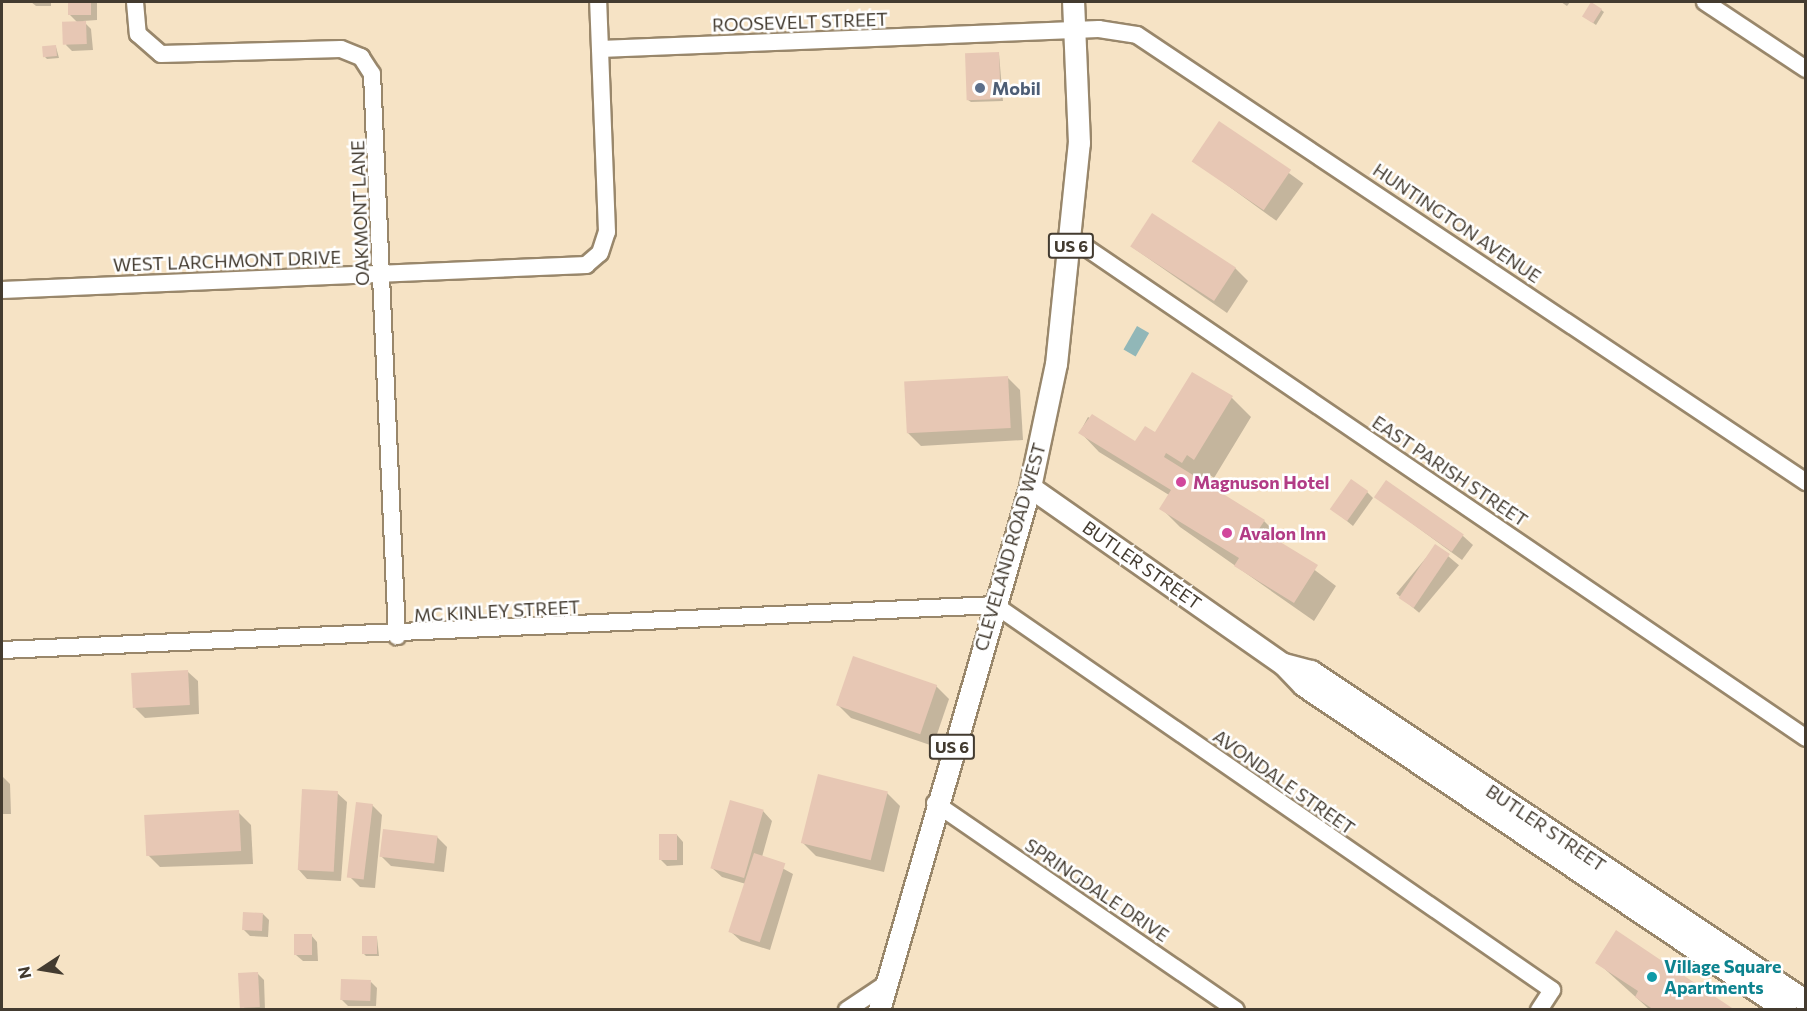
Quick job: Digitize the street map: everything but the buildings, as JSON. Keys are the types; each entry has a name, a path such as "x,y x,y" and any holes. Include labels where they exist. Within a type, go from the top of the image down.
{"main road":[{"name":"CLEVELAND ROAD WEST","path":"879,1010 935,803 1030,487 1056,364 1072,238 1079,142 1073,2"},
{"name":"BUTLER STREET","path":"1030,487 1283,664 1303,685 1786,1010"},
{"name":"BUTLER STREET","path":"1283,664 1311,671 1806,1001"}],"street":[{"name":"OAKMONT LANE","path":"135,2 138,33 161,54 332,49 364,61 375,89 397,636"},
{"path":"598,2 600,49"},
{"path":"1705,2 1806,69"},
{"name":"ROOSEVELT STREET","path":"600,49 1074,30"},
{"name":"HUNTINGTON AVENUE","path":"1074,30 1127,32 1164,50 1806,482"},
{"name":"WEST LARCHMONT DRIVE","path":"2,290 573,268 596,258 607,232 600,49"},
{"name":"EAST PARISH STREET","path":"1072,238 1806,738"},
{"name":"MC KINLEY STREET","path":"2,650 397,636 995,606"},
{"name":"AVONDALE STREET","path":"995,606 1552,990 1539,1010"},
{"name":"SPRINGDALE DRIVE","path":"935,803 1236,1010"},
{"path":"847,1010 886,984"}],"water":[{"path":"1137,326 1149,333 1136,356 1124,349"}],"place":[{"name":"Mobil","path":"980,88"},
{"name":"Magnuson Hotel","path":"1181,482"},
{"name":"Avalon Inn","path":"1227,533"},
{"name":"Village Square Apartments","path":"1652,977"}]}
